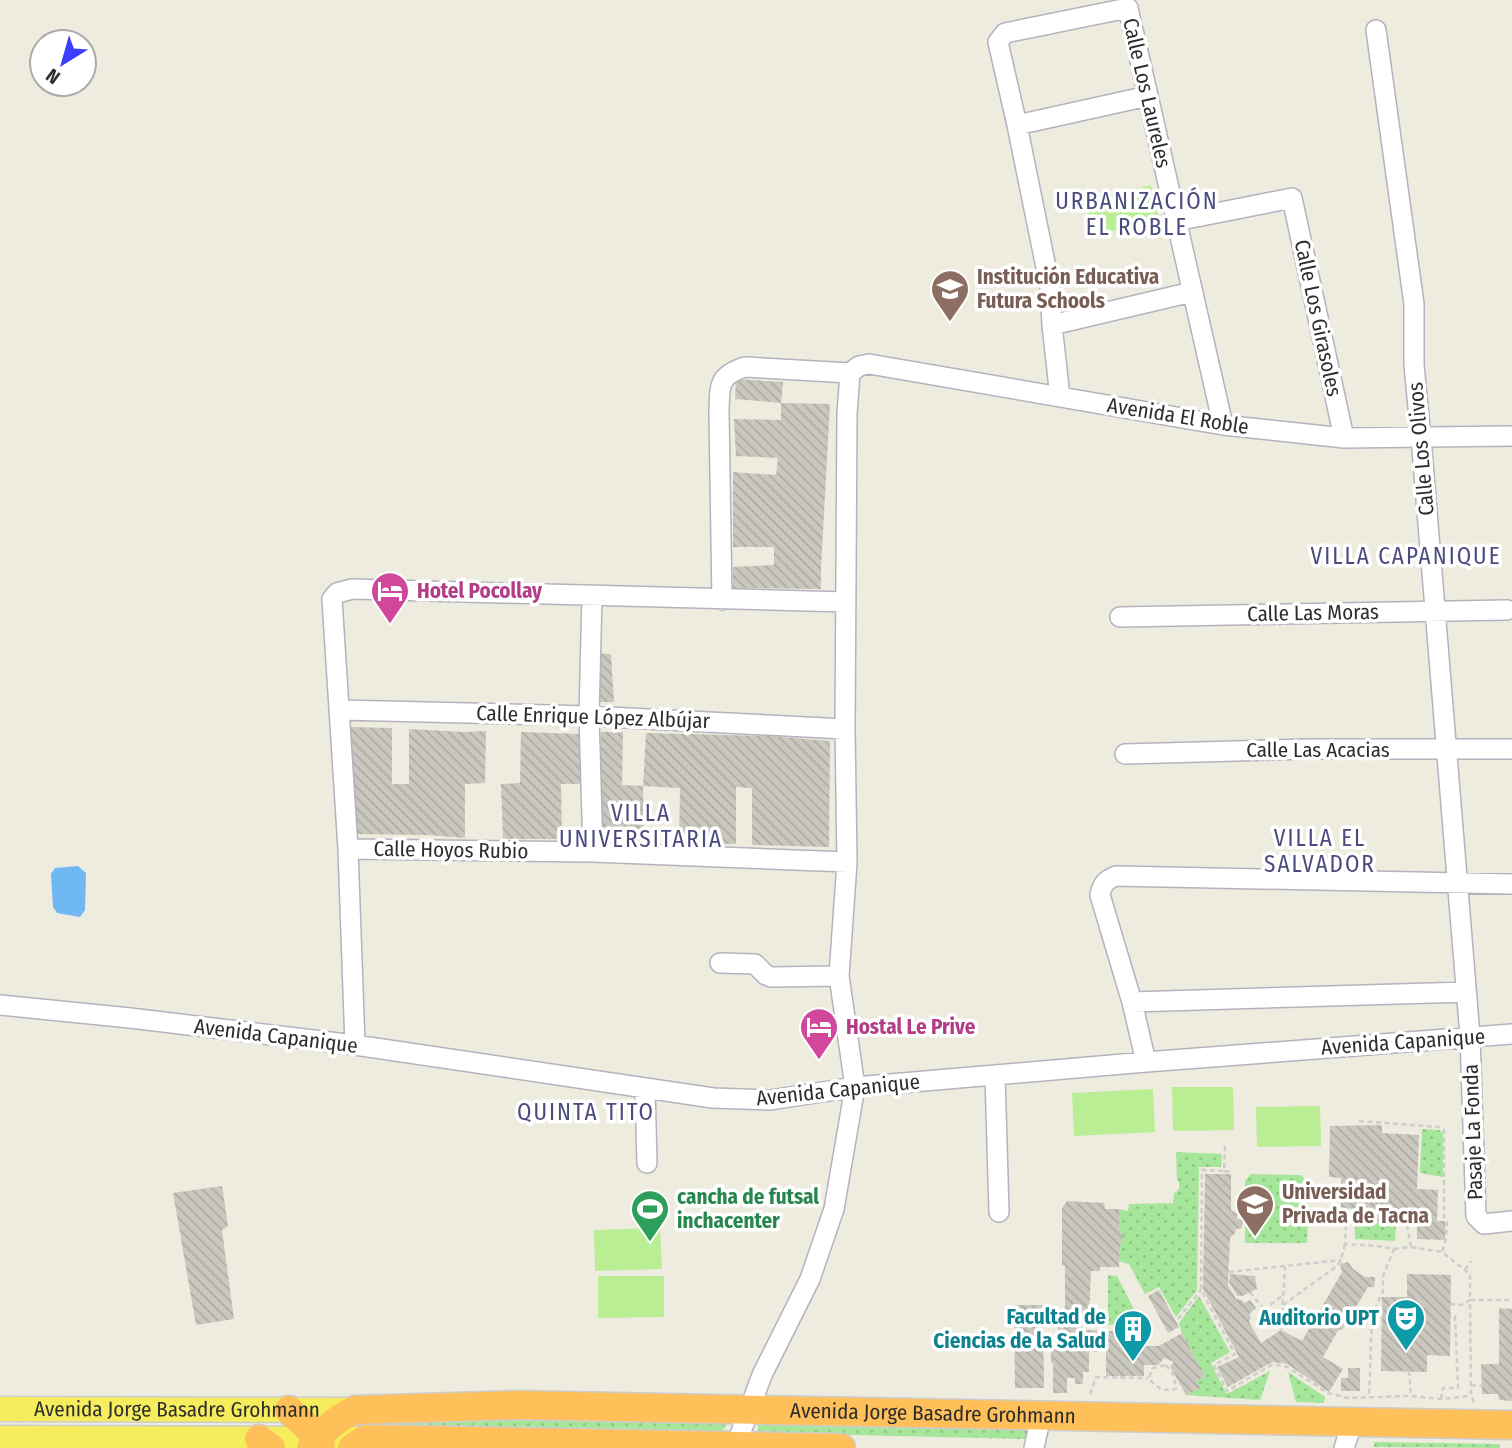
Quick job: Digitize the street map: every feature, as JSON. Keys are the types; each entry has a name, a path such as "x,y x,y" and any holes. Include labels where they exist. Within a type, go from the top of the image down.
{"highway":[{"name":"Avenida Jorge Basadre Grohmann","path":"317,1445 335,1421 355,1410 518,1405 1512,1425"},
{"path":"289,1410 300,1419 317,1445"},
{"name":"Avenida Jorge Basadre Grohmann","path":"358,1444 841,1448"}],"main road":[{"name":"Avenida Jorge Basadre Grohmann","path":"0,1409 355,1410"},
{"name":"Avenida Jorge Basadre Grohmann","path":"0,1438 358,1444"}],"street":[{"name":"Calle Los Laureles","path":"1017,125 998,46 1001,37 1005,33 1128,8 1223,425"},
{"name":"Calle Los Olivos","path":"1376,30 1414,304 1414,365 1470,1036"},
{"path":"1060,397 1050,287 1017,125 1148,96"},
{"name":"Calle Los Girasoles","path":"1176,221 1292,198 1344,438"},
{"path":"1052,325 1192,292"},
{"name":"Avenida El Roble","path":"723,600 720,390 723,378 745,367 850,373 859,366 869,364 1223,425 1344,438 1512,436"},
{"path":"735,1447 762,1375 810,1279 834,1209 855,1087 839,976 847,862 845,729 847,414 850,373"},
{"path":"355,1045 348,849 332,599 337,593 352,589 846,602"},
{"path":"592,596 589,716 593,852"},
{"name":"Calle Las Moras","path":"1120,617 1507,610"},
{"name":"Calle Enrique López Albújar","path":"340,710 589,716 845,729"},
{"name":"Calle Las Acacias","path":"1125,754 1309,749 1512,749"},
{"name":"Calle Hoyos Rubio","path":"348,849 593,852 847,862"},
{"path":"1146,1062 1132,1002 1100,895 1101,887 1108,879 1116,876 1512,884"},
{"path":"720,963 755,964 771,976 839,976"},
{"path":"1132,1002 1466,992"},
{"name":"Avenida Capanique","path":"0,1005 355,1045 713,1098 770,1100 855,1087 1512,1034"},
{"name":"Pasaje La Fonda","path":"1470,1036 1476,1216 1484,1224 1512,1221"},
{"path":"995,1075 999,1212"},
{"path":"645,1088 647,1163"},
{"path":"1034,1448 1041,1416"},
{"path":"1344,1448 1353,1421"}],"path":[{"path":"1359,1121 1444,1130 1444,1217 1447,1220 1442,1252"},
{"path":"1224,1171 1225,1146"},
{"path":"1231,1174 1224,1171 1202,1171 1201,1290 1235,1354 1214,1365 1227,1391 1273,1364 1279,1364 1328,1393 1348,1398 1410,1396 1441,1399 1471,1395 1470,1275 1442,1252 1411,1247 1394,1249 1377,1245 1345,1244"},
{"path":"1283,1305 1337,1266 1345,1244 1347,1208"},
{"path":"1407,1226 1411,1247"},
{"path":"1369,1398 1372,1316 1383,1290 1383,1276 1394,1249"},
{"path":"1228,1272 1340,1260"},
{"path":"1465,1270 1471,1261"},
{"path":"1250,1292 1281,1330 1286,1266"},
{"path":"1178,1319 1201,1290"},
{"path":"1264,1310 1283,1295"},
{"path":"1450,1304 1461,1305 1470,1300 1511,1299"},
{"path":"1356,1316 1372,1316"},
{"path":"1441,1399 1443,1388 1458,1388 1455,1316 1450,1317"},
{"path":"1166,1365 1174,1376 1176,1389 1162,1390 1149,1378 1153,1368 1166,1365"},
{"path":"1409,1371 1410,1396"},
{"path":"1089,1398 1096,1377 1149,1378"},
{"path":"1471,1385 1482,1386"}],"green space":[{"path":"1151,185 1159,220 1093,236 1085,201"},
{"path":"1172,1087 1233,1087 1234,1130 1173,1131"},
{"path":"1153,1089 1155,1132 1074,1136 1072,1093"},
{"path":"1320,1106 1321,1146 1257,1147 1256,1107"},
{"path":"1422,1129 1439,1130 1443,1133 1443,1177 1420,1173"},
{"path":"1176,1152 1222,1154 1221,1167 1199,1167 1197,1290 1176,1317 1159,1287 1145,1294 1129,1264 1119,1261 1123,1237 1119,1228 1119,1209 1128,1211 1129,1204 1173,1203 1174,1194 1179,1189"},
{"path":"1251,1174 1301,1175 1309,1184 1307,1243 1245,1243 1245,1181"},
{"path":"1355,1209 1374,1210 1374,1223 1396,1225 1395,1241 1355,1239"},
{"path":"660,1228 662,1269 595,1271 594,1230"},
{"path":"1108,1275 1117,1276 1143,1327 1108,1325"},
{"path":"598,1276 664,1276 664,1317 598,1318"},
{"path":"1199,1296 1230,1352 1211,1363 1226,1393 1270,1371 1260,1400 1186,1395 1200,1388 1196,1381 1205,1376 1179,1323"},
{"path":"1288,1372 1325,1397 1324,1403 1296,1402"},
{"path":"369,1417 723,1420 726,1426 721,1432 549,1429 365,1431 363,1424"},
{"path":"758,1423 1027,1426 1030,1431 1026,1439 763,1433 758,1431"},
{"path":"1374,1442 1500,1444 1500,1448 1374,1447"}],"water":[{"path":"78,866 86,873 85,910 80,917 57,913 53,907 51,874 55,868"}],"building":[{"path":"736,379 783,382 781,403 735,399"},
{"path":"781,403 830,404 821,589 733,588 733,567 774,565 774,547 733,547 733,472 776,475 778,458 736,456 734,419 781,420"},
{"path":"592,653 611,654 614,702 592,702"},
{"path":"351,727 392,728 392,784 409,784 409,729 486,731 485,783 465,784 465,838 354,834"},
{"path":"521,732 579,734 581,784 561,784 562,839 503,839 501,784 520,783"},
{"path":"601,732 623,732 622,785 643,786 644,841 600,841"},
{"path":"646,733 769,736 830,741 829,847 752,845 752,788 736,787 736,844 679,843 680,788 643,786"},
{"path":"1382,1125 1382,1133 1419,1135 1417,1189 1438,1190 1437,1221 1445,1221 1445,1240 1417,1239 1417,1226 1374,1223 1374,1210 1341,1208 1341,1178 1329,1177 1330,1126"},
{"path":"1205,1174 1231,1174 1231,1210 1237,1214 1237,1219 1243,1220 1242,1228 1236,1229 1230,1238 1228,1285 1236,1299 1244,1303 1250,1300 1256,1308 1249,1314 1249,1322 1261,1343 1281,1330 1302,1341 1342,1272 1340,1264 1348,1262 1365,1277 1375,1277 1374,1287 1368,1287 1323,1357 1343,1369 1329,1392 1287,1364 1272,1362 1228,1387 1217,1367 1239,1357 1203,1289"},
{"path":"222,1186 228,1226 222,1230 234,1319 196,1325 173,1193"},
{"path":"1067,1201 1104,1203 1105,1209 1119,1209 1119,1228 1123,1237 1119,1267 1100,1267 1100,1271 1091,1271 1089,1320 1065,1320 1062,1208"},
{"path":"1230,1274 1255,1276 1257,1289 1237,1296 1229,1282"},
{"path":"1407,1274 1451,1275 1450,1356 1427,1355 1427,1372 1381,1371 1382,1297 1407,1297"},
{"path":"1159,1290 1179,1327 1168,1333 1148,1296"},
{"path":"1014,1305 1043,1305 1044,1388 1015,1388"},
{"path":"1499,1308 1512,1309 1512,1401 1499,1400 1498,1394 1482,1394 1481,1364 1499,1364"},
{"path":"1058,1323 1082,1323 1082,1330 1097,1330 1097,1352 1089,1352 1089,1372 1083,1372 1083,1384 1075,1384 1075,1378 1067,1378 1067,1393 1053,1393 1051,1340 1058,1340"},
{"name":"Facultad de Ciencias de la Salud","path":"1106,1331 1146,1331 1146,1346 1159,1346 1182,1333 1205,1376 1196,1381 1201,1388 1186,1395 1170,1366 1174,1362 1164,1358 1158,1365 1144,1365 1144,1376 1106,1376"},
{"path":"1348,1368 1360,1368 1360,1391 1341,1391 1341,1378 1348,1378"}],"place":[{"name":"Institución Educativa Futura Schools","path":"950,323"},
{"name":"Hotel Pocollay","path":"390,625"},
{"name":"Hostal Le Prive","path":"819,1061"},
{"name":"Universidad Privada de Tacna","path":"1255,1238"},
{"name":"cancha de futsal inchacenter","path":"650,1243"},
{"name":"Auditorio UPT","path":"1406,1352"},
{"name":"Facultad de Ciencias de la Salud","path":"1133,1363"}],"district":[{"name":"URBANIZACIÓN EL ROBLE","path":"1137,214"},
{"name":"VILLA CAPANIQUE","path":"1406,556"},
{"name":"VILLA UNIVERSITARIA","path":"641,826"},
{"name":"VILLA EL SALVADOR","path":"1320,851"},
{"name":"QUINTA TITO","path":"586,1112"}]}
